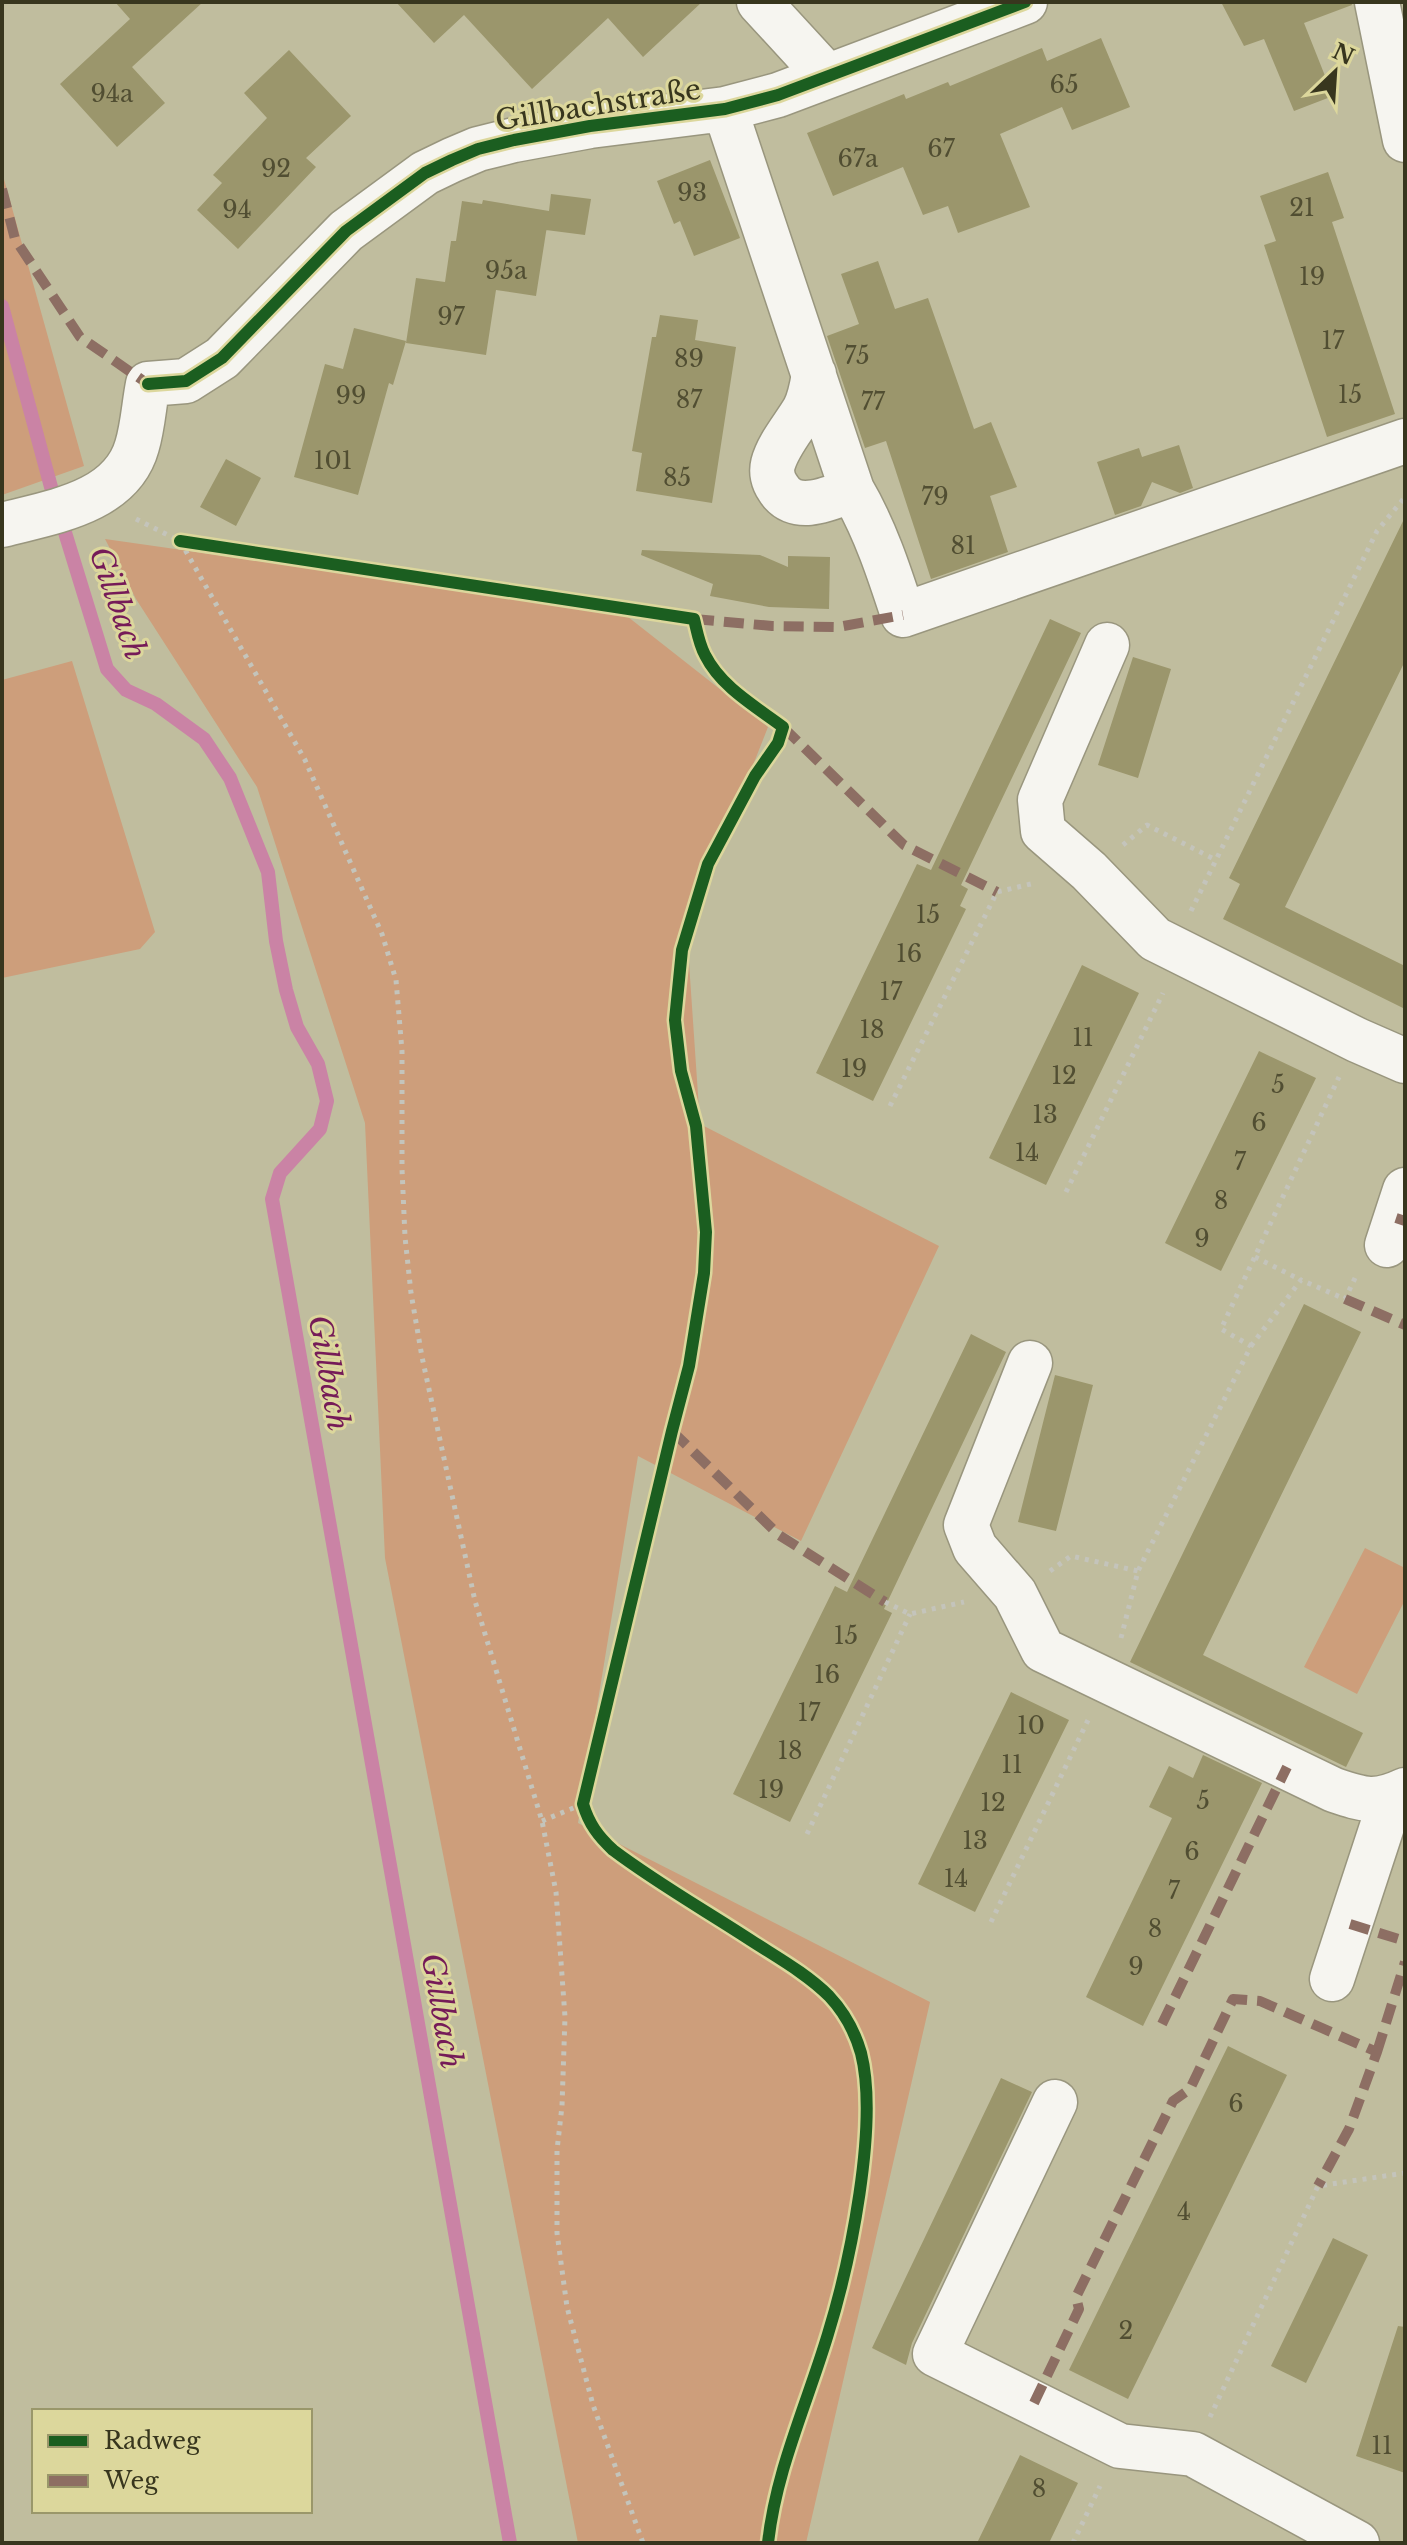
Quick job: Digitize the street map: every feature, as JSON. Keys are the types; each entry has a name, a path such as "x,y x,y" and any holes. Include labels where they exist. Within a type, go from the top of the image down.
{"street":[{"path":"759,2 827,76"},
{"name":"Gillbachstraße","path":"94,497 126,467 134,455 148,384 186,381 222,358 346,231 425,173 478,149 514,140 590,126 725,109 778,95 1025,2"},
{"path":"1377,2 1405,140"},
{"name":"Gillbachstraße","path":"725,109 852,490 885,560 903,615 1405,441"},
{"path":"814,374 805,409 774,461 773,479 790,501 813,503 852,490"},
{"path":"17,521 94,497"},
{"path":"1107,645 1040,800 1043,831 1089,871 1155,939 1405,1061"},
{"path":"1387,1245 1405,1190"},
{"path":"1030,1363 966,1525 975,1548 1015,1594 1043,1650 1334,1790 1364,1800 1399,1793"},
{"path":"1332,1979 1399,1793"},
{"path":"1055,2102 935,2354 1120,2446 1193,2454 1357,2543"}],"path":[{"path":"94,497 180,541 305,760 382,934 399,1001 405,1237 422,1357 475,1601 542,1821 556,1892 564,2003 556,2218 567,2307 593,2405 643,2543"},
{"path":"1066,1192 1178,950 1216,860 1377,531 1405,497"},
{"path":"890,1106 997,892 1089,871 1147,825 1216,860"},
{"path":"1251,1346 1221,1329 1357,1040"},
{"path":"1255,1257 1345,1299 1368,1251 1387,1245"},
{"path":"991,1922 1115,1662 1138,1571 1251,1346 1301,1280"},
{"path":"885,1602 910,1614 1015,1594 1071,1556 1138,1571"},
{"path":"807,1834 910,1614"},
{"path":"542,1821 583,1804"},
{"path":"1193,2454 1318,2186 1405,2173"},
{"path":"1073,2543 1120,2446"}],"shaded area":[{"path":"2,172 84,466 2,495"},
{"path":"105,539 623,613 768,727 687,933 700,1124 939,1246 801,1541 638,1456 578,1823 930,2002 806,2543 578,2543 385,1558 365,1123 257,787 136,599"},
{"path":"72,661 155,932 140,949 2,978 2,680"},
{"path":"1365,1548 1405,1568 1405,1600 1357,1694 1304,1667"}],"building":[{"path":"115,2 203,2 132,67 165,103 117,147 60,84 130,19"},
{"path":"396,2 702,2 643,57 608,18 532,89 464,15 434,43"},
{"path":"1221,2 1351,2 1352,5 1304,23 1333,96 1294,111 1264,39 1244,46"},
{"path":"1101,38 1130,107 1072,130 1062,107 1000,134 1030,207 958,233 948,206 923,215 903,167 833,196 807,133 904,94 906,99 948,82 950,86 1042,48 1047,61"},
{"path":"289,50 351,116 306,158 316,167 238,249 197,210 222,183 213,175 267,118 244,93"},
{"path":"710,160 740,238 694,256 680,221 674,224 657,181"},
{"path":"1328,172 1344,218 1332,222 1395,414 1327,437 1264,245 1276,241 1260,196"},
{"path":"551,194 591,199 585,235 546,230 536,296 496,290 486,355 406,343 416,278 445,282 451,241 456,241 462,201 482,204 483,200 549,211"},
{"path":"878,261 895,309 928,298 974,429 991,422 1017,487 990,496 1008,552 931,579 886,441 865,448 827,336 859,324 841,274"},
{"path":"660,315 698,320 695,340 736,347 712,503 636,491 642,453 632,451 652,337 656,337"},
{"path":"354,328 406,341 393,385 389,383 358,495 294,477 325,364 343,369"},
{"path":"1179,445 1193,488 1180,493 1152,482 1141,506 1115,515 1097,462 1139,448 1142,457"},
{"path":"226,459 261,478 236,526 200,507"},
{"path":"1405,517 1405,661 1285,907 1405,966 1405,1009 1223,919 1240,884 1229,878"},
{"path":"642,550 760,555 788,567 788,556 830,557 829,609 769,607 710,596 713,584 641,555"},
{"path":"1050,619 1081,633 961,885 968,889 960,906 966,909 873,1101 816,1073 917,864 931,870"},
{"path":"1133,657 1171,669 1138,778 1098,765"},
{"path":"1082,965 1139,993 1046,1185 989,1158"},
{"path":"1259,1051 1316,1078 1221,1271 1165,1243"},
{"path":"1304,1304 1361,1332 1203,1655 1363,1733 1346,1767 1130,1662"},
{"path":"971,1334 1006,1352 884,1609 892,1613 790,1822 733,1794 835,1586 847,1592"},
{"path":"1055,1375 1093,1385 1056,1531 1018,1522"},
{"path":"1011,1692 1069,1720 975,1912 918,1884"},
{"path":"1203,1755 1262,1783 1143,2026 1086,1997 1172,1818 1149,1807 1169,1766 1193,1778"},
{"path":"1228,2046 1287,2075 1128,2399 1069,2370"},
{"path":"1001,2078 1032,2092 912,2343 906,2365 872,2348"},
{"path":"1333,2238 1368,2255 1306,2383 1271,2366"},
{"path":"1398,2326 1405,2327 1405,2473 1356,2456"},
{"path":"1020,2455 1078,2483 1049,2543 977,2543"}],"waterway":[{"name":"Gillbach","path":"2,306 51,487 107,669 126,690 156,704 204,739 230,778 268,872 276,941 286,990 297,1027 318,1064 327,1101 320,1129 280,1173 272,1199 510,2543"}],"marked path":[{"path":"2,189 15,239 80,337 148,384"},
{"path":"694,619 772,626 838,627 903,615"},
{"path":"783,727 904,845 997,892"},
{"path":"1396,1218 1405,1221"},
{"path":"1345,1299 1405,1325"},
{"path":"672,1431 779,1535 885,1602"},
{"path":"1162,2024 1287,1767"},
{"path":"1350,1924 1405,1941"},
{"path":"1377,2052 1405,1962"},
{"path":"1034,2403 1079,2309 1076,2297 1173,2101 1190,2089 1233,1999 1260,2001 1377,2052 1349,2129 1318,2186"}],"cycle path":[{"path":"148,384 186,381 222,358 346,231 425,173 452,160 478,149 514,140 590,126 725,109 778,95 1025,2"},
{"path":"180,541 694,619 703,651 720,677 783,727 778,743 755,776 708,864 682,950 675,1020 681,1071 696,1126 706,1232 704,1273 689,1366 583,1804 595,1829 613,1850 821,1988 844,2016 861,2053 867,2117 853,2233 828,2334 778,2489 768,2543"}]}
